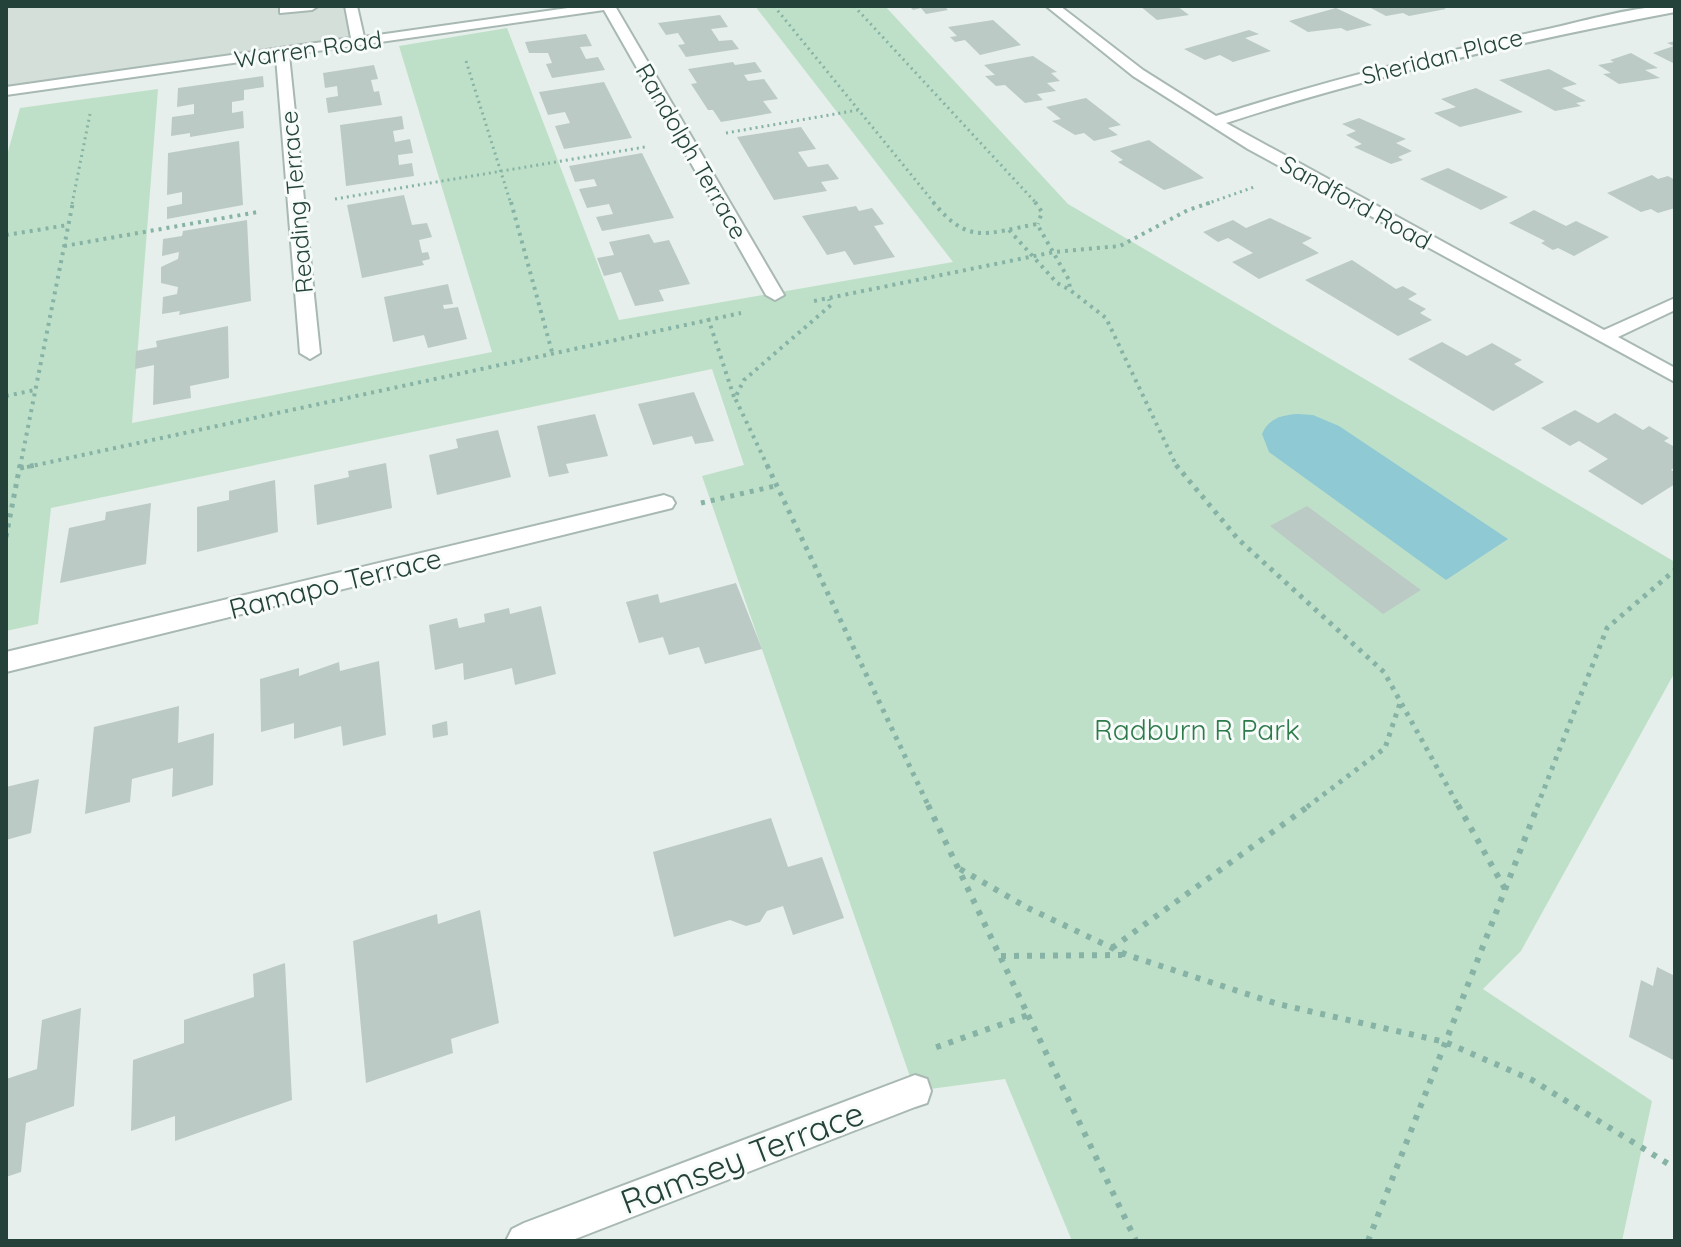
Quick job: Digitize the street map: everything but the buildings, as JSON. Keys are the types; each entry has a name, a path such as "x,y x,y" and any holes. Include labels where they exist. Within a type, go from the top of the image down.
{"street":[{"path":"285,10 312,6"},
{"path":"351,6 358,42"},
{"name":"Warren Road","path":"6,91 609,6"},
{"name":"Randolph Terrace","path":"609,6 775,295"},
{"name":"Sandford Road","path":"1052,6 1138,73 1213,122 1675,376"},
{"name":"Sheridan Place","path":"1213,122 1363,74 1530,34 1675,8"},
{"name":"Reading Terrace","path":"282,52 310,353"},
{"path":"1603,337 1675,303"},
{"name":"Ramapo Terrace","path":"6,662 664,503"},
{"name":"Ramsey Terrace","path":"524,1241 915,1091"}],"path":[{"path":"774,6 952,225 978,235 1037,224"},
{"path":"854,6 1040,207 1042,212 1037,224"},
{"path":"456,28 502,171 552,352"},
{"path":"6,537 97,78"},
{"path":"64,246 859,110"},
{"path":"804,303 1054,252 1120,246 1188,210 1300,171"},
{"path":"1037,224 1069,280 1070,290"},
{"path":"6,235 68,225"},
{"path":"1009,229 1057,283 1106,318 1176,465 1238,539 1384,672 1505,889"},
{"path":"735,398 744,380 831,305 829,299"},
{"path":"20,468 708,318 750,312"},
{"path":"708,318 735,398 775,486 1136,1241"},
{"path":"6,396 35,390"},
{"path":"664,503 690,505 775,486"},
{"path":"1368,1241 1607,628 1675,570"},
{"path":"1112,948 1372,760 1385,748 1401,702"},
{"path":"959,869 1028,908 1127,955 1278,1004 1445,1042 1532,1080 1675,1168"},
{"path":"1001,956 1127,955"},
{"path":"915,1091 902,1059 1028,1015"}],"shaded area":[{"path":"6,6 351,6 358,42 6,91"}],"green space":[{"name":"Radburn R Park","path":"755,6 885,6 1068,204 1675,562 1675,672 1521,951 1483,989 1652,1101 1622,1241 1072,1241 1005,1079 915,1091 702,476 744,465 712,369 51,508 38,624 6,631 6,159 20,108 158,89 132,423 492,352 399,46 507,28 619,320 953,262"}],"water":[{"path":"1313,415 1339,426 1508,539 1446,580 1269,452 1262,434 1268,424 1277,418"}]}
